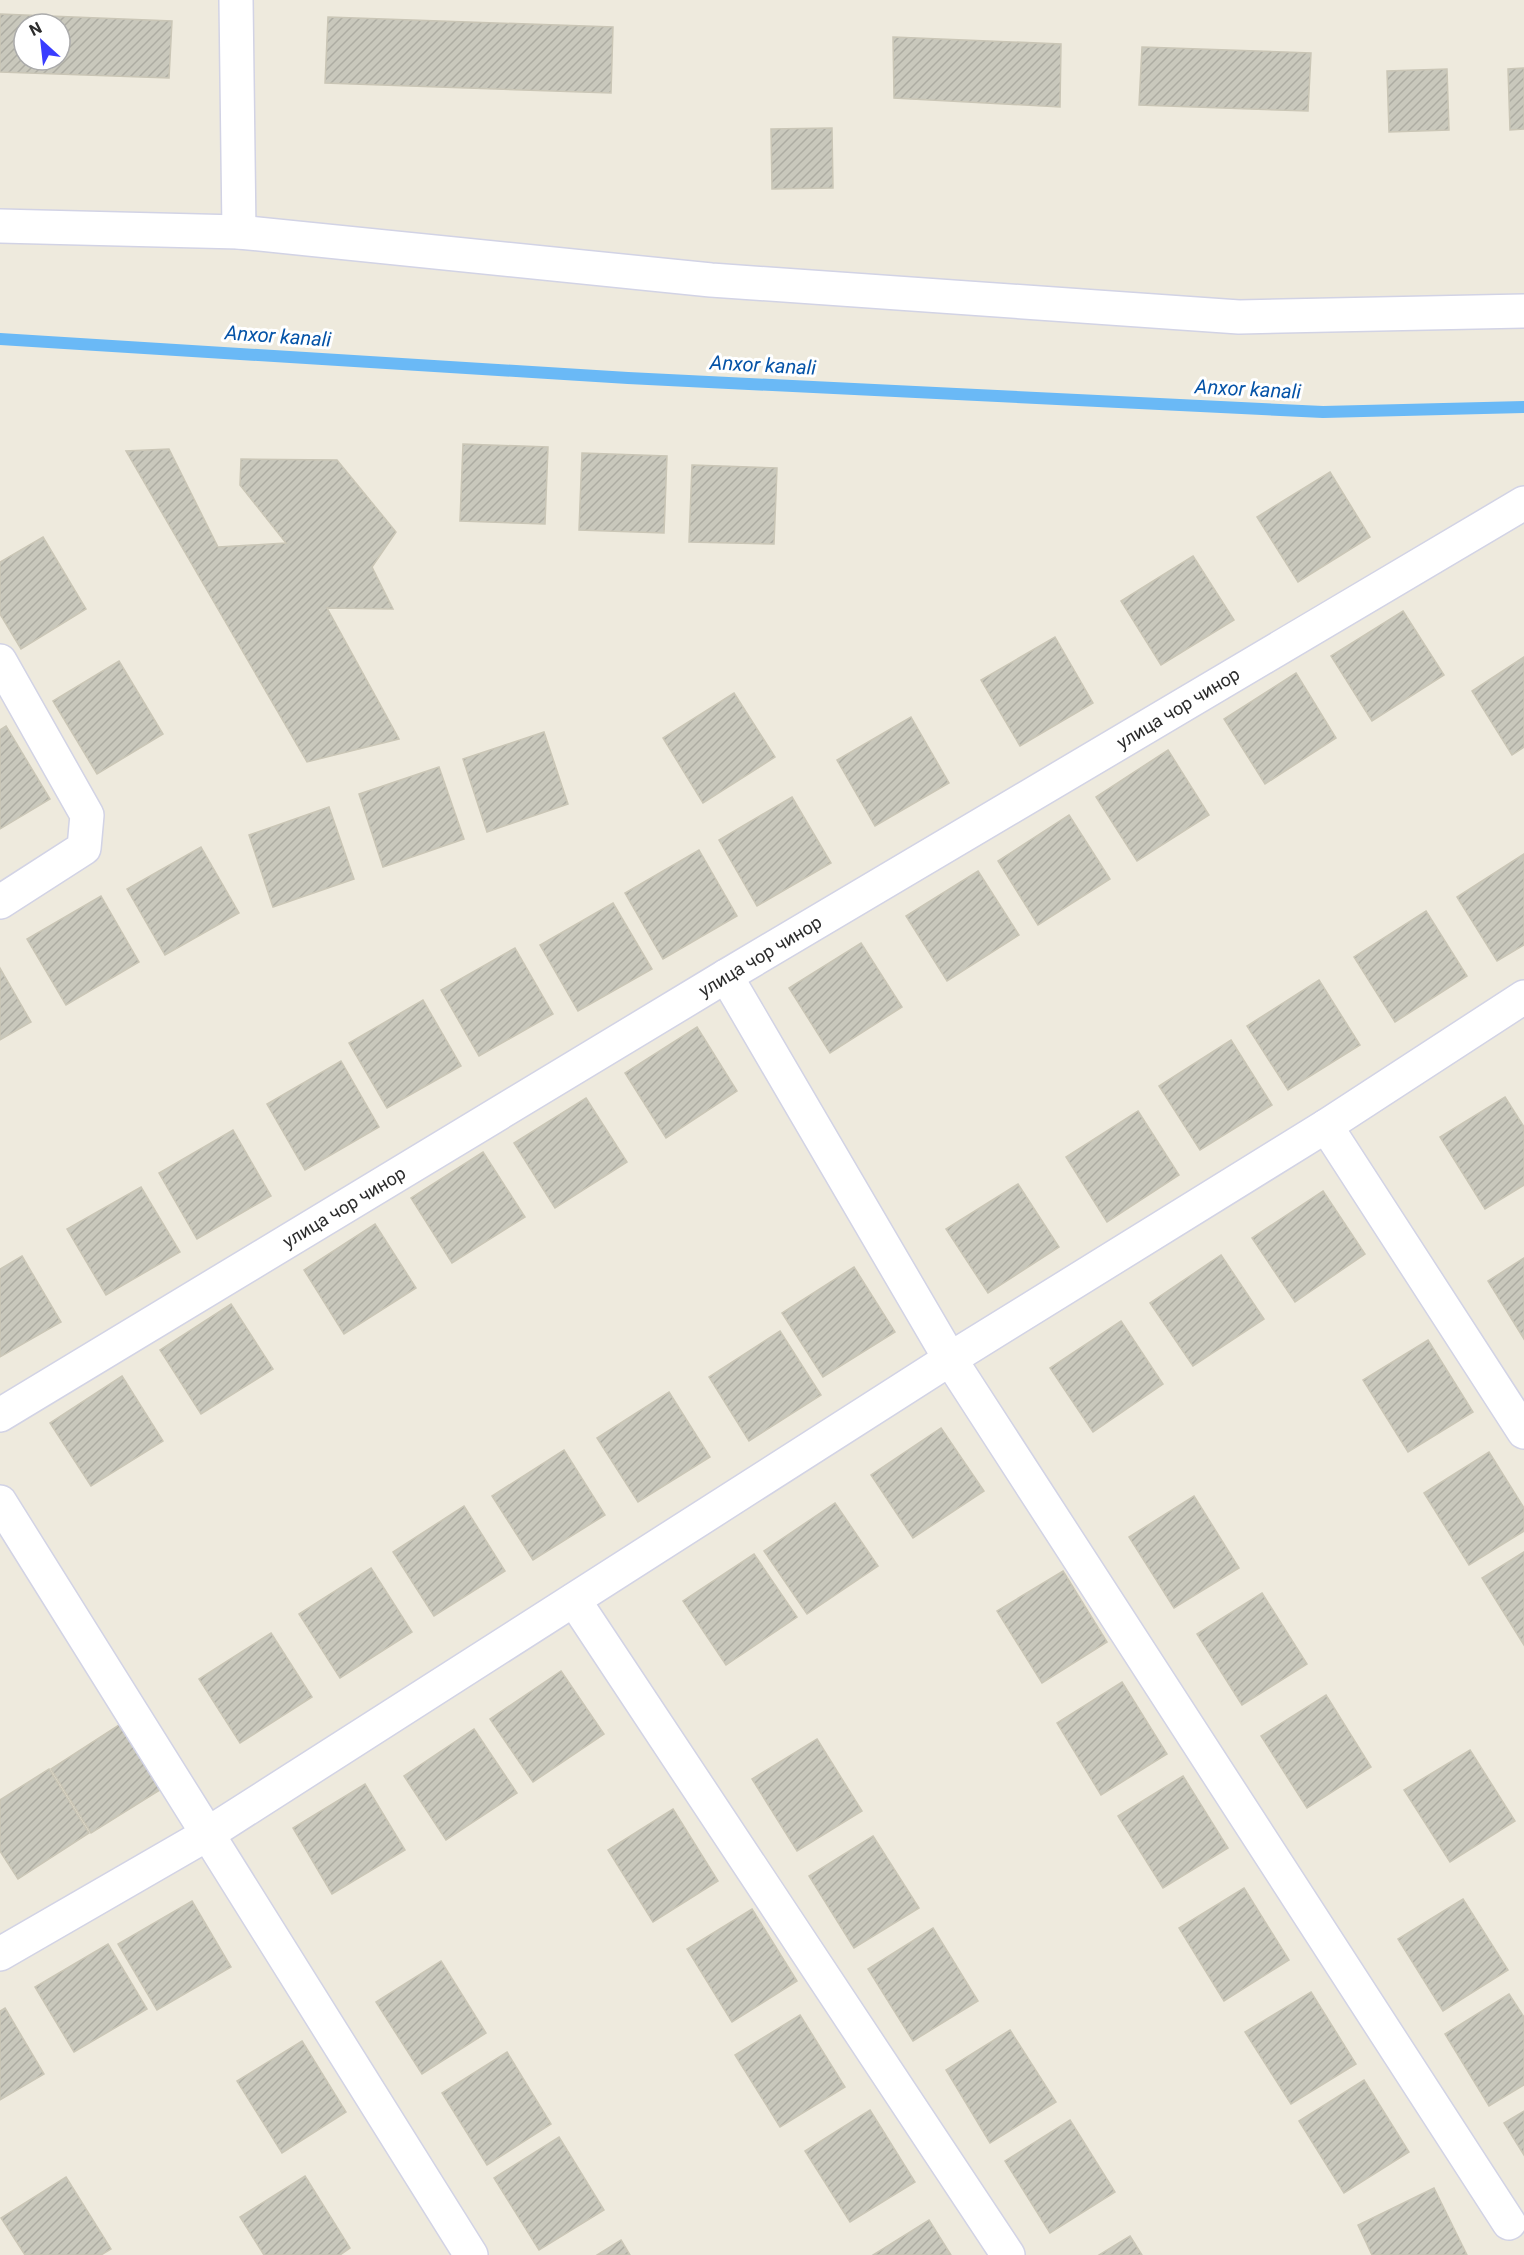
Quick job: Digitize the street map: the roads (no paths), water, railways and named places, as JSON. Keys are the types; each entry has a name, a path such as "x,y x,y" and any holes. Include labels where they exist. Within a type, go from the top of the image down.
{"street":[{"path":"236,0 239,232"},
{"path":"0,226 239,232 711,280 1239,317 1524,311"},
{"name":"улица чор чинор","path":"0,1415 726,976 1524,503"},
{"path":"0,661 87,815 84,848 0,902"},
{"path":"726,976 950,1359 1509,2223"},
{"path":"0,1954 206,1835 950,1359 1326,1126 1524,997"},
{"path":"1326,1126 1524,1431"},
{"path":"0,1502 206,1835 471,2255"},
{"path":"573,1600 1008,2255"}],"waterway":[{"name":"Anxor kanali","path":"0,339 628,378 1323,412 1524,407"}]}
